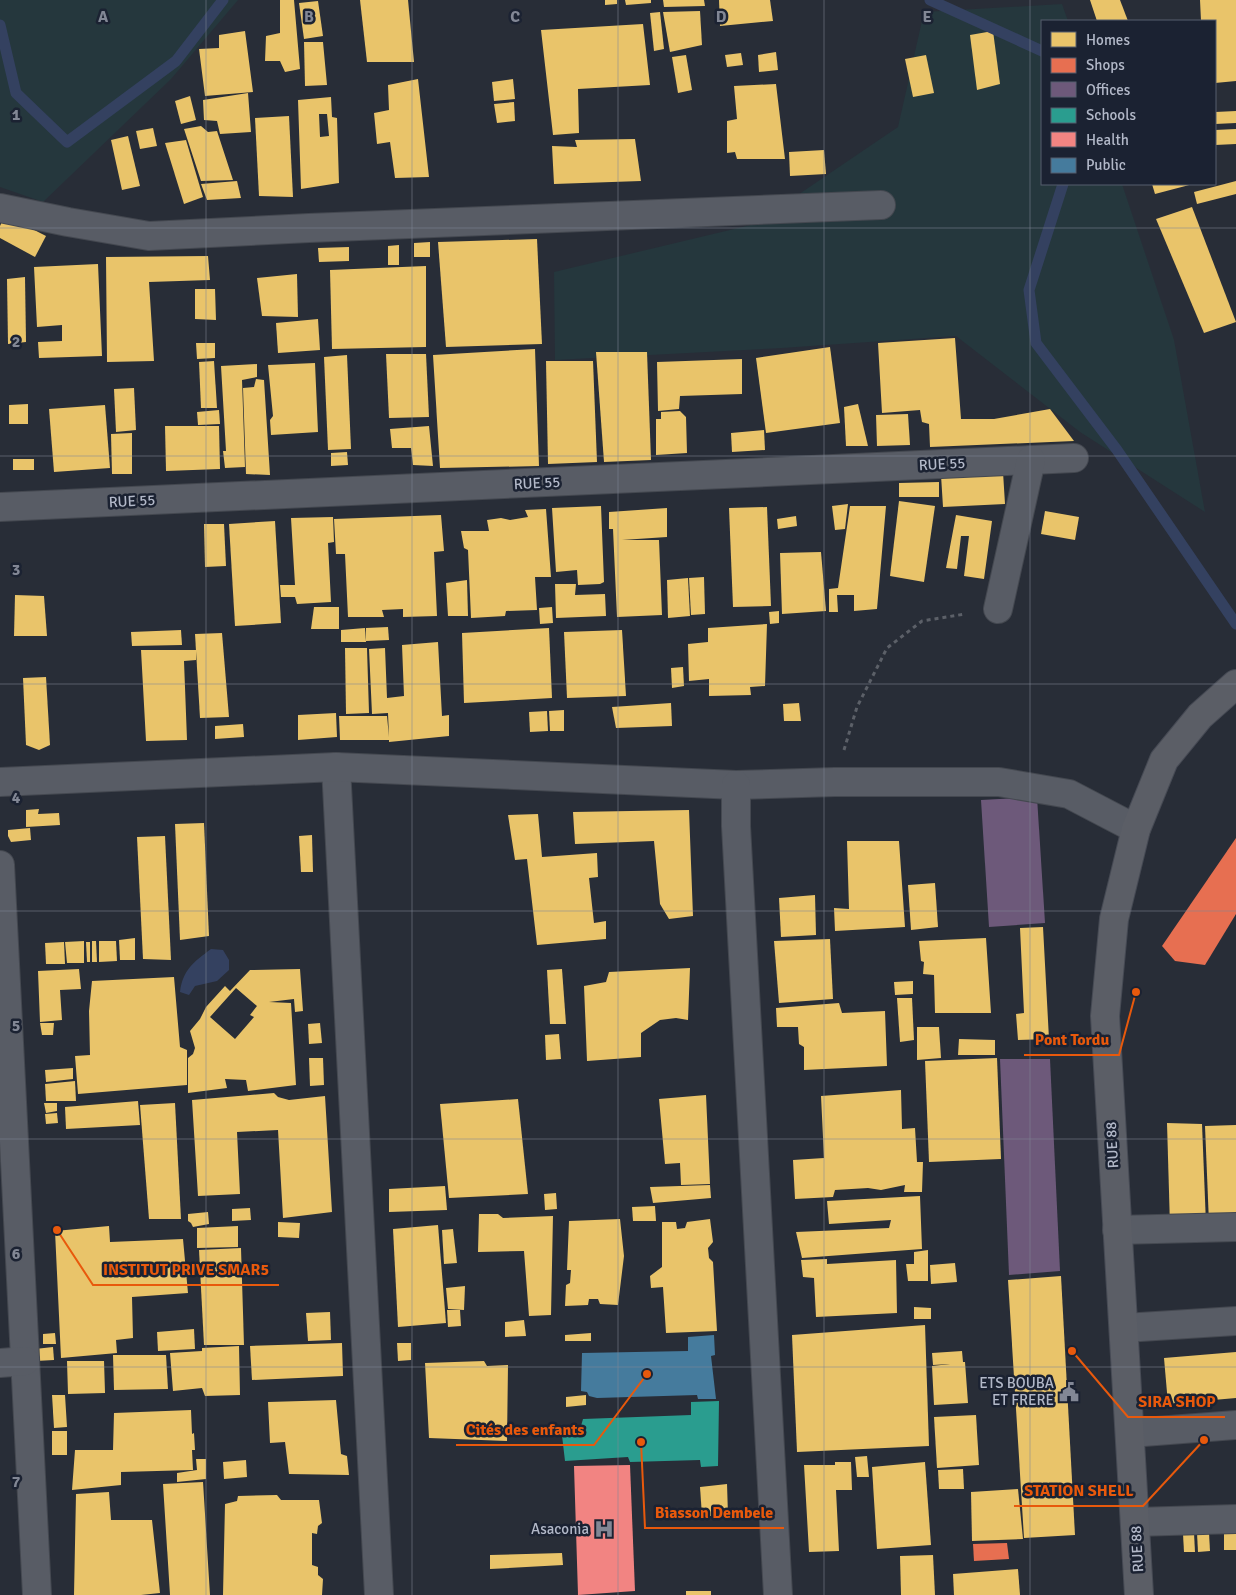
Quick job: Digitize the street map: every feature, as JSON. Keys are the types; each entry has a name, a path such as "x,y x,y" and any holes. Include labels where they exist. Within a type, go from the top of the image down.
{"main road":[{"name":"RUE 88","path":"1139,1595 1105,1016 1114,918 1136,828 1164,760 1200,716 1236,684"}],"street":[{"path":"0,208 149,236 881,205"},
{"name":"RUE 55","path":"0,507 1074,458"},
{"path":"998,609 1031,460"},
{"path":"0,782 336,767 736,785 834,782 999,782 1069,794 1136,828"},
{"path":"336,767 379,1595"},
{"path":"736,785 736,826 778,1595"},
{"path":"0,865 13,1362 38,1595"},
{"path":"1117,1230 1236,1227"},
{"path":"1124,1328 1236,1321"},
{"path":"1130,1433 1236,1425"},
{"path":"1136,1522 1236,1519"}],"path":[{"path":"834,782 857,707 887,648 922,621 998,609"}],"shaded area":[{"path":"0,0 238,0 171,79 43,202 0,187"},
{"path":"1062,4 1068,20 1041,20 1041,185 1122,185 1174,340 1205,512 1080,432 956,336 782,348 555,360 554,272 755,224 898,127 924,12"}],"water":[{"path":"211,949 223,950 229,960 229,970 217,981 195,986 189,995 180,992 181,984 190,967"}],"building: Homes":[{"path":"280,0 294,0 300,69 285,72 280,61 265,61 266,36 280,33"},
{"path":"360,0 408,0 414,62 367,62"},
{"path":"605,0 617,0 617,4 605,5"},
{"path":"625,0 651,0 651,3 626,5"},
{"path":"663,0 704,0 705,6 664,7"},
{"path":"719,0 770,0 773,21 720,26"},
{"path":"1090,0 1120,0 1128,20 1097,20"},
{"path":"1200,0 1236,0 1236,81 1216,83 1216,20 1201,20"},
{"path":"318,1 323,36 304,39 299,3"},
{"path":"700,11 702,45 670,52 663,12"},
{"path":"660,12 664,49 654,51 650,13"},
{"path":"643,24 650,85 578,89 579,133 553,135 541,30"},
{"path":"245,31 253,92 205,96 199,49 219,48 219,35"},
{"path":"993,31 1000,84 977,90 970,35"},
{"path":"304,42 323,42 327,85 305,86"},
{"path":"776,52 778,70 759,72 758,55"},
{"path":"741,53 743,65 727,67 725,55"},
{"path":"686,55 692,90 678,93 672,57"},
{"path":"926,55 934,93 913,97 905,59"},
{"path":"418,79 429,177 395,178 390,142 377,144 374,113 389,110 388,85"},
{"path":"513,79 515,99 494,101 492,82"},
{"path":"776,84 785,159 737,159 735,152 727,153 727,121 737,119 734,86"},
{"path":"248,93 251,132 220,134 217,121 204,120 203,100"},
{"path":"190,96 196,120 181,124 175,101"},
{"path":"331,97 332,117 337,118 339,183 301,189 298,100","holes":["319,114 327,114 329,136 320,137"]},
{"path":"514,102 515,121 497,123 494,104"},
{"path":"1236,111 1236,123 1216,124 1216,112"},
{"path":"289,116 293,197 259,196 255,118"},
{"path":"201,126 208,132 217,131 233,180 201,181 184,129"},
{"path":"153,128 157,146 140,149 136,131"},
{"path":"1236,129 1236,144 1216,145 1216,130"},
{"path":"128,136 140,186 122,190 111,140"},
{"path":"635,139 641,181 554,184 552,146 577,147 575,140"},
{"path":"186,140 203,197 184,204 165,143"},
{"path":"824,150 826,174 790,176 789,152"},
{"path":"237,181 241,198 207,200 201,184"},
{"path":"1236,181 1236,194 1197,204 1194,192"},
{"path":"1152,185 1189,185 1155,194"},
{"path":"1192,207 1236,322 1204,333 1156,219"},
{"path":"5,215 46,236 35,257 0,238 0,226"},
{"path":"537,239 542,344 446,347 438,242"},
{"path":"430,242 430,257 414,257 414,243"},
{"path":"399,245 399,265 388,265 388,246"},
{"path":"349,247 349,261 319,262 318,248"},
{"path":"208,256 210,280 149,282 154,361 107,362 106,257"},
{"path":"98,264 102,356 39,358 38,342 62,341 62,325 37,327 34,267"},
{"path":"426,266 426,347 332,349 330,270"},
{"path":"297,274 298,317 262,316 257,278"},
{"path":"25,277 26,342 8,344 7,279"},
{"path":"195,289 215,289 216,320 195,319"},
{"path":"318,319 320,350 278,353 276,323"},
{"path":"955,338 961,419 994,419 1050,409 1074,441 930,447 929,424 922,422 920,410 882,413 878,343"},
{"path":"196,343 215,343 215,358 197,359"},
{"path":"830,347 840,423 766,433 756,358"},
{"path":"535,349 539,466 440,468 433,355"},
{"path":"596,352 647,352 651,460 604,462"},
{"path":"386,354 426,354 429,417 389,418"},
{"path":"347,355 351,449 328,450 324,357"},
{"path":"742,359 742,394 680,396 679,409 658,411 657,362"},
{"path":"214,361 217,408 201,408 199,362"},
{"path":"546,361 593,361 597,462 548,464"},
{"path":"315,363 318,432 271,435 270,420 273,416 268,365"},
{"path":"257,364 257,377 242,380 245,467 225,468 223,451 226,451 221,366"},
{"path":"256,379 264,380 270,475 246,474 243,388 254,387"},
{"path":"134,388 136,430 116,432 114,389"},
{"path":"28,404 28,424 9,424 9,405"},
{"path":"858,404 868,446 846,446 844,407"},
{"path":"105,405 110,468 54,472 49,409"},
{"path":"219,410 220,424 198,425 197,412"},
{"path":"680,411 686,417 687,453 656,455 656,419 661,419 661,412"},
{"path":"908,414 910,445 877,446 876,415"},
{"path":"165,426 219,426 220,469 166,471"},
{"path":"429,426 433,466 413,465 411,448 392,448 390,429"},
{"path":"764,430 765,450 732,452 731,433"},
{"path":"132,433 132,474 112,474 111,434"},
{"path":"347,452 348,465 331,466 331,453"},
{"path":"13,459 34,459 34,470 13,470"},
{"path":"1003,472 1005,504 943,507 941,475"},
{"path":"939,482 939,497 899,497 899,483"},
{"path":"899,501 935,506 924,582 890,576"},
{"path":"848,504 845,529 835,530 832,506"},
{"path":"601,506 604,582 600,584 578,585 577,570 556,572 552,508"},
{"path":"850,506 886,506 877,609 854,611 854,595 837,595 838,612 829,612 829,589 838,588"},
{"path":"767,507 771,606 733,607 729,508"},
{"path":"667,508 667,537 622,540 659,540 662,615 617,617 613,529 609,529 609,512"},
{"path":"546,509 551,577 535,577 537,610 506,611 505,616 471,618 468,550 464,548 461,531 489,531 487,520 501,518 510,520 528,517 525,510"},
{"path":"1045,511 1079,517 1075,540 1041,534"},
{"path":"441,515 444,551 434,552 437,616 403,617 403,609 382,610 384,617 348,617 345,554 336,554 334,519"},
{"path":"956,515 992,521 984,579 964,576 969,536 961,536 957,569 946,568"},
{"path":"796,516 797,526 778,529 777,519"},
{"path":"333,517 334,542 328,543 331,602 297,604 295,597 281,597 280,585 295,585 291,518"},
{"path":"275,521 281,623 235,626 229,524"},
{"path":"204,524 224,524 226,566 205,567"},
{"path":"821,552 826,611 782,614 780,553"},
{"path":"704,577 705,614 691,615 689,578"},
{"path":"688,578 690,616 668,618 667,580"},
{"path":"467,580 468,616 448,616 446,583"},
{"path":"555,584 576,584 575,595 605,594 606,616 556,618"},
{"path":"15,595 44,596 47,636 14,636"},
{"path":"314,607 339,607 339,629 311,629"},
{"path":"552,607 553,623 540,624 539,608"},
{"path":"779,611 779,623 770,624 769,612"},
{"path":"767,624 765,686 750,687 751,695 709,696 709,679 689,681 688,644 708,642 708,628"},
{"path":"388,627 389,640 366,641 366,628"},
{"path":"365,628 366,642 341,642 341,630"},
{"path":"549,628 552,698 464,703 462,633"},
{"path":"181,630 182,645 132,646 131,632"},
{"path":"622,630 626,696 567,698 564,632"},
{"path":"222,633 229,717 200,718 195,634"},
{"path":"438,642 442,716 449,715 449,736 389,742 389,740 340,740 339,716 387,716 389,737 388,713 372,714 369,649 385,648 387,698 404,696 402,645"},
{"path":"345,648 367,648 369,713 346,714"},
{"path":"141,650 196,650 196,660 184,661 187,740 146,741"},
{"path":"683,667 684,686 672,688 671,668"},
{"path":"46,677 50,745 39,750 26,745 23,678"},
{"path":"671,703 672,726 616,728 612,707"},
{"path":"799,703 801,721 784,721 783,704"},
{"path":"564,710 564,731 550,731 549,711"},
{"path":"547,711 548,731 530,732 529,712"},
{"path":"336,713 337,737 298,740 298,715"},
{"path":"243,724 244,737 215,739 215,726"},
{"path":"39,809 38,814 59,813 60,825 26,827 26,810"},
{"path":"689,810 693,916 669,919 660,904 654,841 575,844 573,812"},
{"path":"538,814 542,857 597,853 598,877 589,878 594,923 606,921 606,939 537,945 527,859 515,860 508,815"},
{"path":"204,823 209,936 180,940 175,824"},
{"path":"30,828 31,840 11,842 8,830"},
{"path":"312,835 313,872 301,872 299,836"},
{"path":"165,836 171,960 143,959 137,837"},
{"path":"847,841 899,841 905,927 835,931 834,908 849,909"},
{"path":"935,883 938,927 911,930 908,885"},
{"path":"815,895 816,935 781,937 779,898"},
{"path":"1043,927 1049,1039 1018,1040 1016,1014 1024,1013 1020,928"},
{"path":"135,938 135,960 120,960 119,940"},
{"path":"986,938 991,1013 935,1013 934,975 923,974 924,962 921,961 919,941"},
{"path":"830,939 833,999 779,1003 774,941"},
{"path":"84,941 84,963 67,963 65,942"},
{"path":"92,941 96,941 97,962 92,962"},
{"path":"99,941 116,941 117,961 99,962"},
{"path":"64,942 65,964 46,964 45,943"},
{"path":"86,942 90,942 90,962 87,962"},
{"path":"690,968 688,1020 676,1018 660,1020 641,1033 641,1057 587,1061 584,986 606,982 609,972"},
{"path":"79,969 81,989 60,990 62,1020 40,1022 38,971"},
{"path":"300,969 303,1011 295,1012 294,999 269,1002 291,1003 296,1085 248,1091 246,1080 225,1079 227,1088 188,1093 188,1058 193,1054 195,1048 190,1031 200,1019 206,1007 225,986 230,991 250,970","holes":["236,988 257,1006 250,1015 254,1017 235,1039 210,1017"]},
{"path":"562,969 566,1024 550,1024 547,970"},
{"path":"174,977 180,1047 187,1050 187,1085 78,1094 75,1056 90,1055 89,1011 92,981"},
{"path":"913,981 913,994 895,995 894,982"},
{"path":"897,998 912,998 914,1040 900,1042"},
{"path":"839,1003 842,1013 885,1011 887,1066 804,1070 804,1047 799,1044 798,1027 777,1027 776,1008"},
{"path":"40,1023 54,1023 53,1035 42,1035"},
{"path":"320,1023 322,1043 309,1044 308,1024"},
{"path":"917,1027 939,1027 941,1058 917,1060"},
{"path":"559,1034 561,1059 546,1060 545,1035"},
{"path":"959,1039 995,1040 995,1055 958,1055"},
{"path":"309,1058 323,1058 324,1085 310,1086"},
{"path":"997,1058 1001,1159 929,1162 925,1061"},
{"path":"73,1068 73,1079 46,1082 45,1070"},
{"path":"75,1081 76,1101 46,1101 45,1084"},
{"path":"901,1090 902,1129 915,1128 917,1162 923,1162 922,1192 904,1192 905,1185 881,1190 868,1188 835,1190 833,1197 795,1199 793,1160 824,1158 821,1096"},
{"path":"274,1093 278,1097 289,1100 325,1096 332,1212 283,1218 278,1130 237,1132 240,1194 198,1196 192,1100"},
{"path":"706,1095 710,1184 681,1185 680,1163 665,1164 659,1099"},
{"path":"518,1099 528,1194 449,1198 440,1104"},
{"path":"138,1101 140,1125 66,1129 65,1107"},
{"path":"44,1103 57,1103 57,1111 46,1113"},
{"path":"175,1103 181,1219 149,1219 140,1105"},
{"path":"57,1113 58,1123 46,1124 45,1114"},
{"path":"1167,1123 1202,1124 1206,1224 1170,1226"},
{"path":"1236,1125 1236,1222 1209,1223 1205,1126"},
{"path":"710,1185 711,1198 653,1203 650,1187"},
{"path":"445,1186 447,1210 389,1212 389,1189"},
{"path":"556,1193 557,1209 545,1210 544,1194"},
{"path":"920,1196 922,1249 802,1258 796,1232 889,1228 891,1220 829,1224 827,1201"},
{"path":"655,1206 656,1221 633,1221 632,1207"},
{"path":"250,1208 251,1220 232,1221 232,1209"},
{"path":"208,1212 209,1224 193,1227 188,1221 188,1214"},
{"path":"479,1214 498,1214 503,1218 553,1216 551,1315 529,1316 524,1251 478,1252"},
{"path":"620,1219 624,1256 618,1305 600,1304 598,1299 589,1299 588,1305 565,1306 566,1285 570,1283 571,1270 567,1270 569,1221"},
{"path":"710,1219 713,1242 708,1248 709,1258 713,1262 717,1331 666,1333 663,1287 651,1288 650,1276 662,1267 662,1222 676,1222 677,1229 685,1228 687,1222"},
{"path":"278,1222 300,1223 299,1238 278,1237"},
{"path":"438,1225 446,1323 398,1327 393,1229"},
{"path":"109,1226 110,1242 183,1239 188,1293 132,1297 133,1338 116,1340 117,1353 61,1358 55,1231"},
{"path":"238,1226 238,1247 197,1248 197,1228"},
{"path":"453,1229 457,1263 444,1264 442,1230"},
{"path":"241,1248 244,1345 204,1345 199,1250"},
{"path":"928,1250 928,1281 908,1281 906,1264 914,1264 914,1252"},
{"path":"827,1259 827,1264 896,1260 897,1313 816,1317 814,1278 803,1277 801,1260"},
{"path":"955,1263 957,1282 931,1284 930,1265"},
{"path":"1061,1276 1075,1535 1024,1538 1008,1280"},
{"path":"465,1286 464,1310 448,1309 446,1288"},
{"path":"914,1307 931,1308 931,1319 914,1319"},
{"path":"447,1310 460,1310 461,1326 448,1327"},
{"path":"330,1312 331,1340 308,1341 306,1313"},
{"path":"524,1320 526,1336 505,1337 505,1322"},
{"path":"925,1325 929,1446 797,1452 792,1335"},
{"path":"194,1329 195,1349 158,1351 157,1332"},
{"path":"55,1333 56,1344 43,1344 43,1334"},
{"path":"591,1333 591,1341 565,1341 565,1335"},
{"path":"342,1343 343,1376 252,1380 250,1346"},
{"path":"397,1343 411,1343 411,1360 398,1361"},
{"path":"239,1346 240,1395 205,1396 202,1388 173,1391 170,1353 202,1351 202,1348"},
{"path":"53,1347 54,1360 36,1361 35,1349"},
{"path":"962,1351 963,1362 965,1362 968,1403 934,1405 932,1366 950,1364 933,1365 932,1353"},
{"path":"1236,1352 1236,1398 1168,1404 1164,1358"},
{"path":"113,1355 166,1355 168,1389 114,1390"},
{"path":"67,1361 104,1361 105,1393 68,1394"},
{"path":"484,1361 487,1366 508,1365 507,1441 429,1438 425,1363"},
{"path":"52,1395 65,1395 67,1427 54,1428"},
{"path":"586,1395 586,1405 566,1407 566,1397"},
{"path":"336,1400 341,1454 347,1456 349,1475 289,1474 285,1442 270,1443 268,1402"},
{"path":"191,1410 195,1450 192,1450 193,1470 121,1472 121,1485 72,1490 75,1450 113,1450 114,1413"},
{"path":"976,1415 979,1465 937,1468 934,1417"},
{"path":"52,1431 67,1431 67,1455 52,1455"},
{"path":"867,1456 869,1477 857,1477 855,1457"},
{"path":"196,1459 206,1459 206,1479 177,1482 177,1473 197,1470"},
{"path":"246,1460 247,1477 224,1479 223,1462"},
{"path":"835,1462 851,1462 852,1490 836,1490 839,1551 809,1552 804,1465 835,1465"},
{"path":"925,1462 931,1545 877,1549 872,1467"},
{"path":"963,1469 964,1489 939,1489 938,1470"},
{"path":"203,1482 210,1595 170,1595 163,1484"},
{"path":"727,1484 728,1516 702,1516 700,1487"},
{"path":"1018,1489 1023,1539 972,1541 971,1492"},
{"path":"109,1492 111,1520 152,1520 160,1593 141,1595 74,1595 76,1494"},
{"path":"277,1495 281,1500 319,1500 322,1523 318,1526 317,1534 312,1533 312,1565 318,1567 318,1575 323,1579 322,1595 223,1595 225,1504 237,1501 238,1496"},
{"path":"1224,1532 1236,1532 1236,1550 1224,1550"},
{"path":"1194,1533 1195,1552 1184,1552 1183,1534"},
{"path":"1197,1533 1209,1533 1210,1551 1198,1552"},
{"path":"562,1553 563,1565 490,1569 490,1555"},
{"path":"933,1555 935,1595 901,1595 900,1556"},
{"path":"1018,1569 1020,1595 954,1595 953,1574"},
{"path":"686,1591 711,1591 711,1595 686,1595"}],"building: Shops":[{"path":"1236,838 1236,914 1205,965 1175,961 1162,946"},
{"path":"1007,1543 1009,1559 974,1561 973,1544"}],"building: Offices":[{"path":"1037,797 1045,923 989,927 981,800"},
{"path":"1000,1059 1050,1059 1060,1271 1009,1275"}],"building: Schools":[{"path":"719,1401 718,1466 701,1467 700,1460 630,1462 628,1457 565,1461 561,1427 581,1426 583,1419 691,1415 691,1402"}],"building: Health":[{"name":"Asaconia","path":"630,1465 635,1591 578,1595 574,1466"}],"building: Public":[{"path":"714,1335 715,1355 711,1356 716,1399 698,1399 697,1395 597,1398 581,1391 582,1353 688,1351 688,1337"}],"waterway":[{"path":"0,25 16,93 67,142 176,61 223,0"},
{"path":"930,0 1041,51"},
{"path":"1063,185 1029,290 1036,343 1117,450 1236,624"}],"place":[{"name":"Pont Tordu","path":"1136,992"},
{"name":"INSTITUT PRIVE SMAR5","path":"57,1230"},
{"name":"SIRA SHOP","path":"1072,1351"},
{"name":"Cités des enfants","path":"647,1374"},
{"name":"ETS BOUBA ET FRERE","path":"1069,1392"},
{"name":"STATION SHELL","path":"1204,1440"},
{"name":"Biasson Dembele","path":"641,1442"},
{"name":"Asaconia","path":"604,1529"}]}
